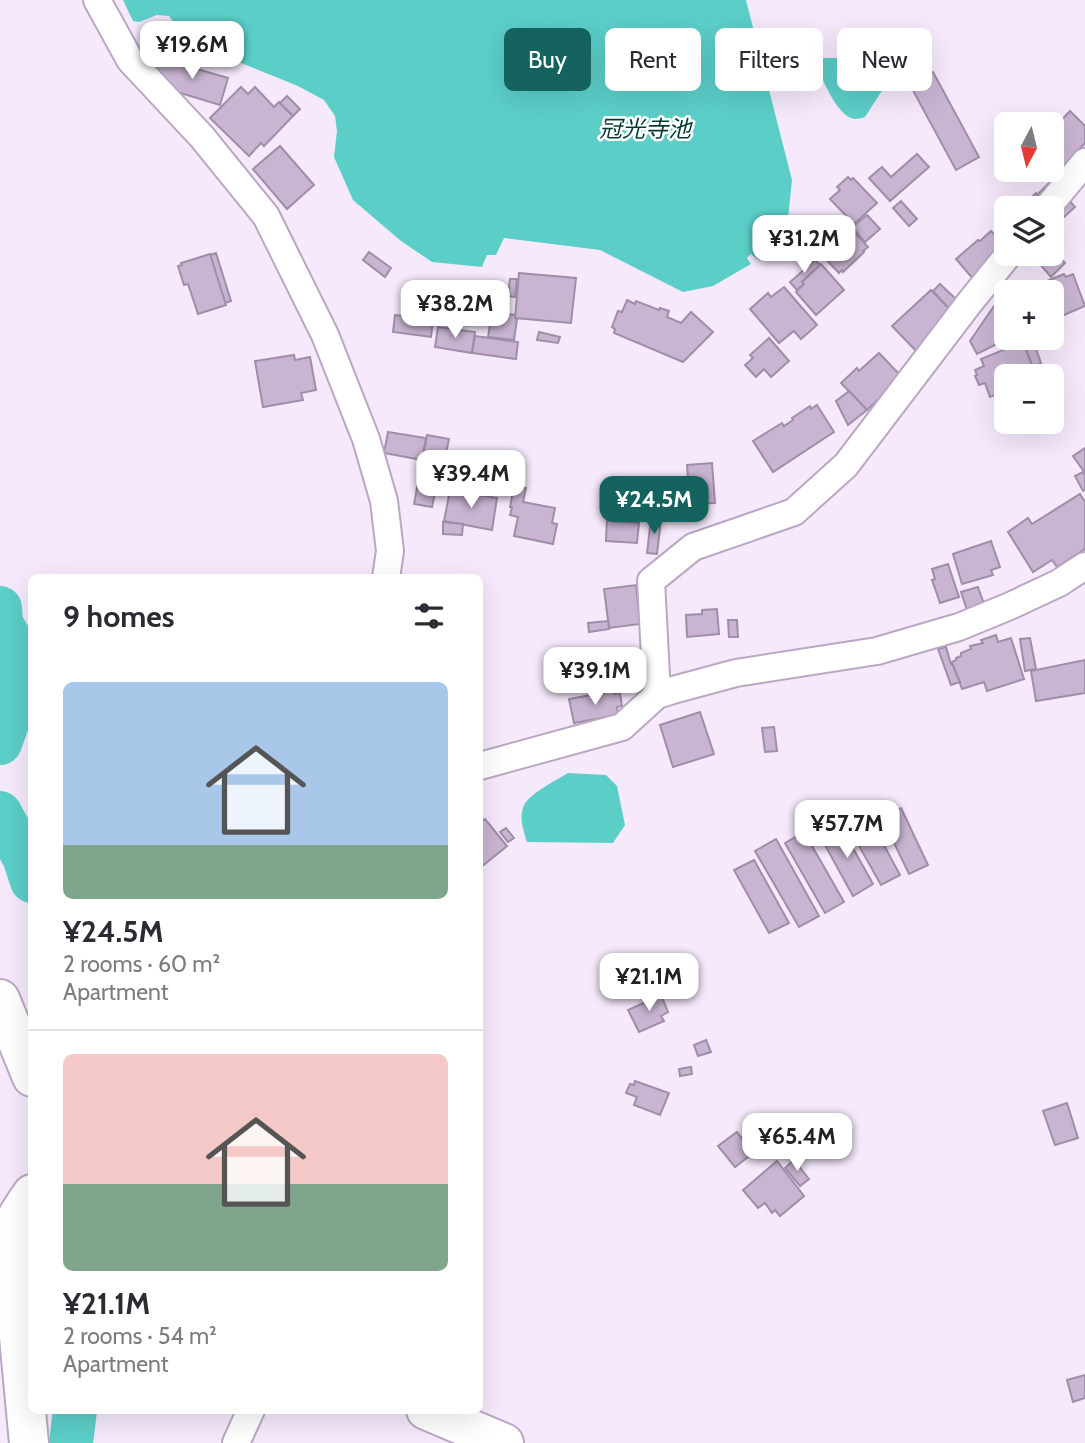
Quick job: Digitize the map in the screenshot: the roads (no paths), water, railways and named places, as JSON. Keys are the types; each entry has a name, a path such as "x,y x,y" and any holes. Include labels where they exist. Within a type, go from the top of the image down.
{"main road":[{"path":"0,999 28,1067"},
{"path":"28,1200 16,1217 11,1233 11,1252 29,1443"},
{"path":"435,1414 504,1443"}],"street":[{"path":"97,0 130,60 202,137 266,216 325,335 366,439 384,501 390,551 387,574"},
{"path":"1057,196 1085,162"},
{"path":"657,695 651,581 693,547 794,512 846,465 999,266"},
{"path":"483,765 622,727 657,695 736,673 877,651 959,626 1035,595 1085,566"},
{"path":"236,1443 249,1414"}],"water":[{"name":"冠光寺池","path":"123,0 746,0 753,28 715,28 715,91 769,91 792,180 788,218 778,244 768,255 759,260 751,254 747,258 751,264 713,286 683,292 600,250 504,238 496,255 487,255 482,267 432,262 401,241 353,200 334,157 337,131 335,116 324,100 298,86 197,45 186,38 169,16 157,15 139,22 133,21"},
{"path":"823,58 837,58 837,91 882,91 865,117 854,119 841,110 823,80"},
{"path":"568,773 606,775 617,786 625,825 613,843 527,842 522,825 525,803"}],"waterway":[{"path":"0,608 1,623 11,641 15,701 0,743"},
{"path":"0,813 28,869"},
{"path":"71,1443 75,1414"}]}
